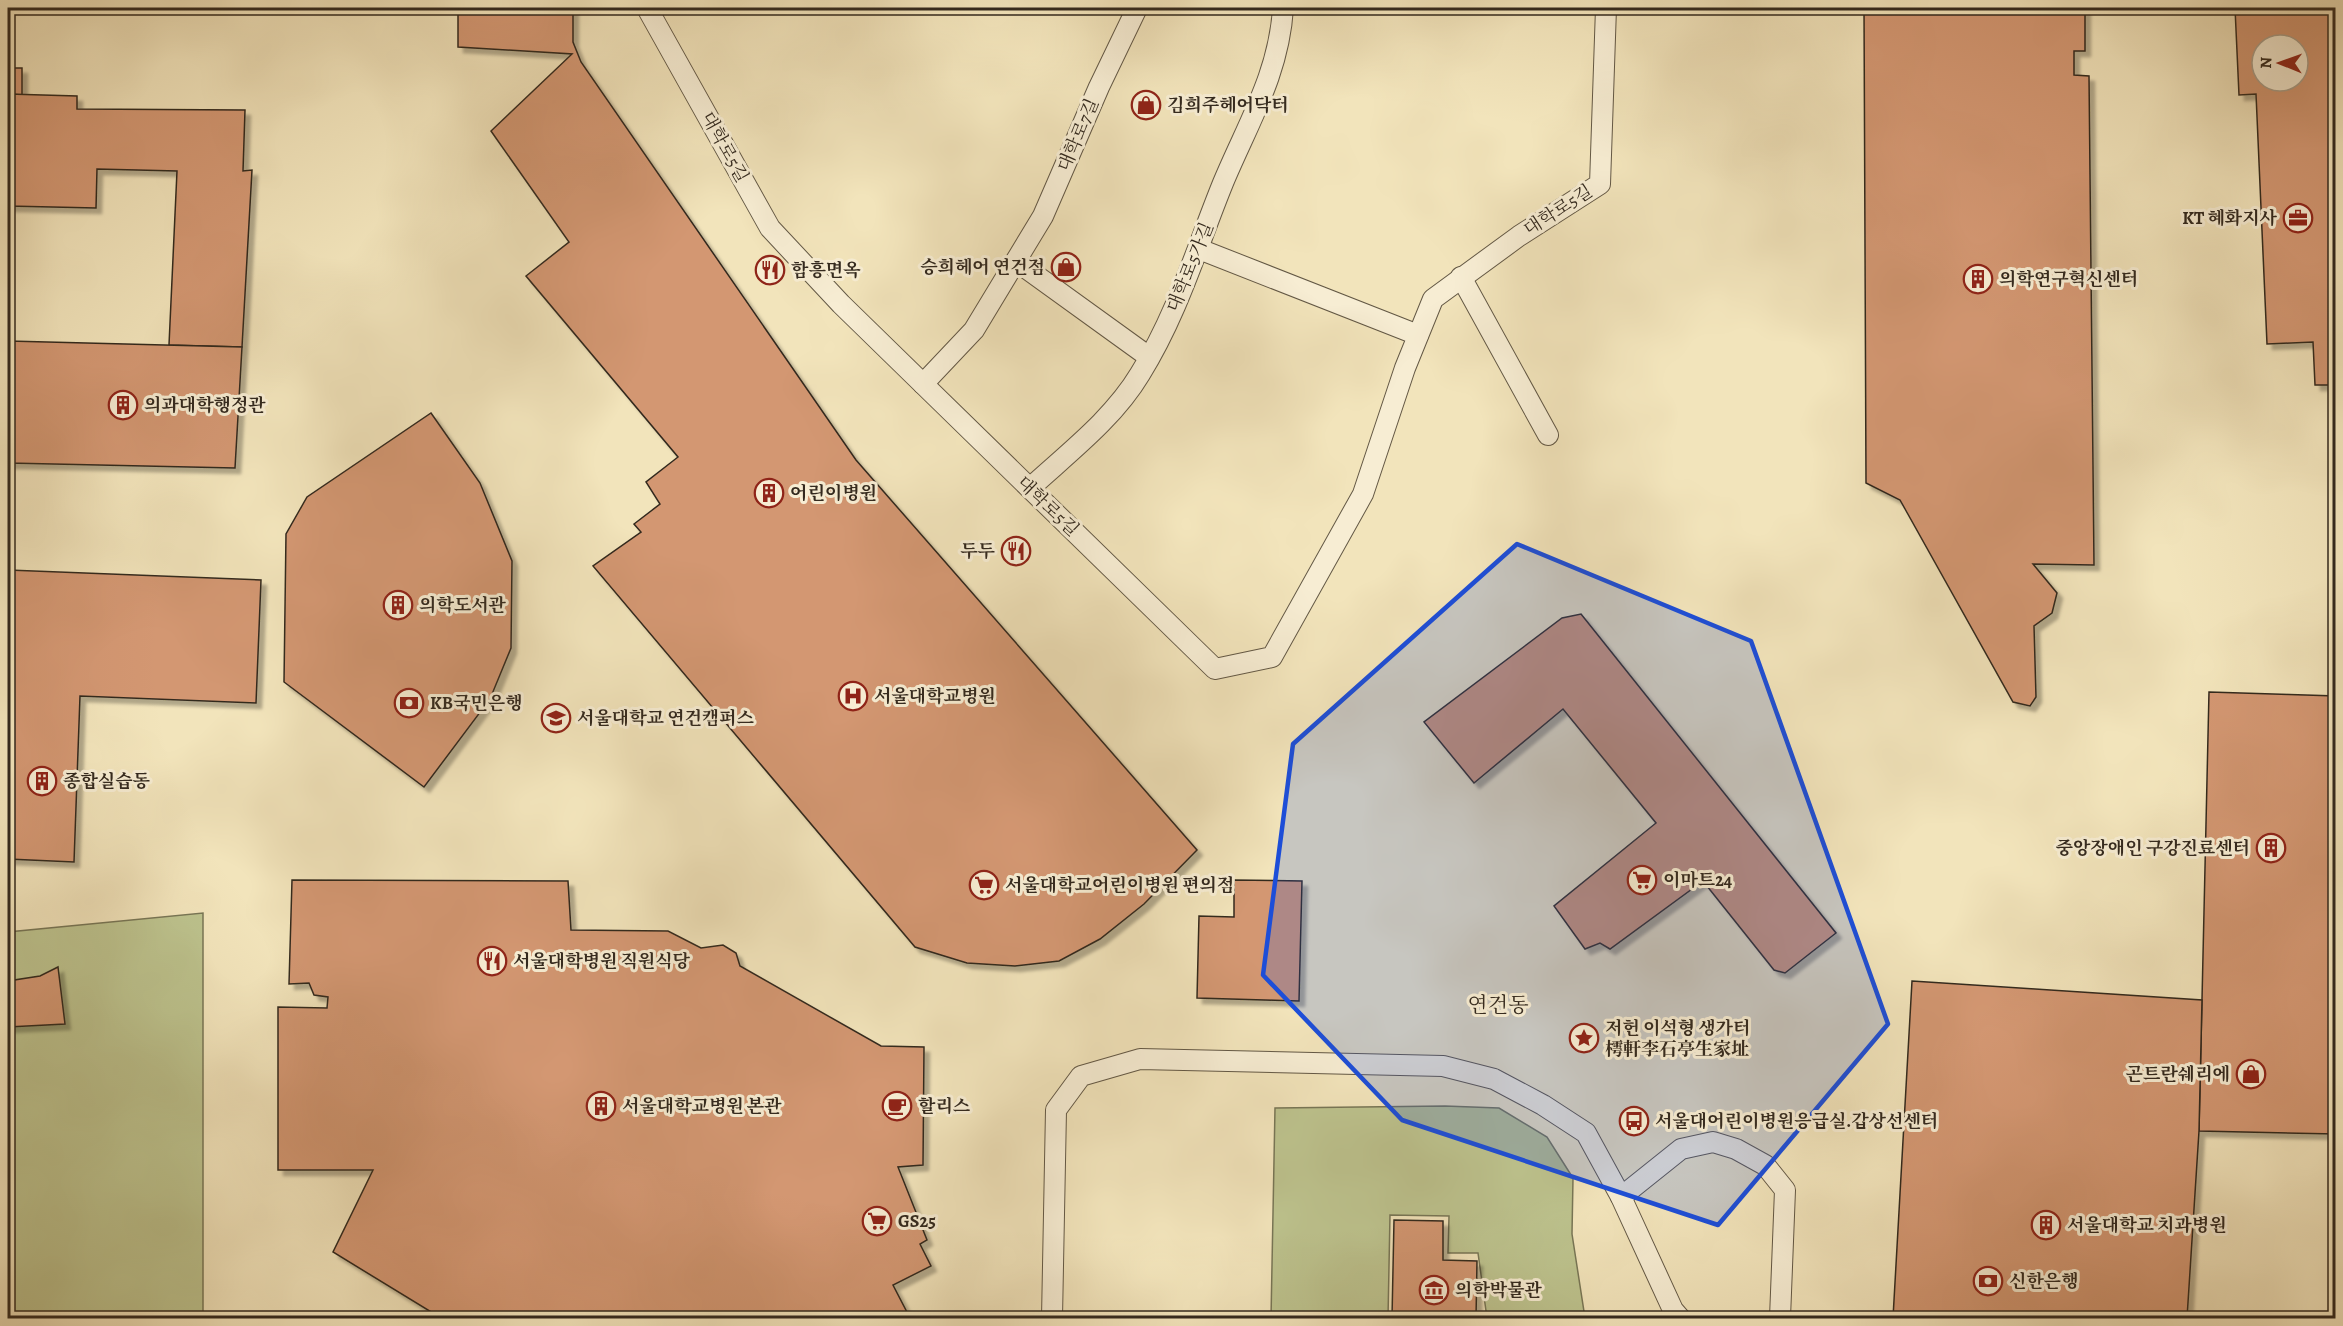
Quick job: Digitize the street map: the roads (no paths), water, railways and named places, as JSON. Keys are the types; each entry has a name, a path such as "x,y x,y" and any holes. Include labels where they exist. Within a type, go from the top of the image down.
{"lane":[{"name":"대학로5길","path":"647,8 770,228 841,304 1215,669 1272,657 1363,494 1418,335 1433,299 1519,236 1600,184 1606,8"},
{"name":"대학로7길","path":"923,384 974,330 1043,216 1099,87 1137,8"},
{"name":"대학로5가길","path":"1030,488 1103,420 1140,375 1186,285 1224,182 1258,107 1281,39 1283,8"},
{"path":"1199,249 1418,335"},
{"path":"1016,261 1149,357"},
{"path":"1461,278 1548,435"},
{"path":"1052,1318 1056,1110 1081,1076 1140,1059 1443,1066 1494,1079 1543,1105 1586,1133 1621,1197 1673,1310 1680,1318"},
{"path":"1621,1197 1681,1149 1713,1142 1736,1149 1766,1165 1785,1190 1780,1318"}],"place":[{"name":"김희주헤어닥터","path":"1146,105"},
{"name":"KT 혜화지사","path":"2298,218"},
{"name":"승희헤어 연건점","path":"1066,267"},
{"name":"함흥면옥","path":"770,270"},
{"name":"의학연구혁신센터","path":"1978,279"},
{"name":"의과대학행정관","path":"123,405"},
{"name":"어린이병원","path":"769,493"},
{"name":"두두","path":"1016,551"},
{"name":"의학도서관","path":"398,605"},
{"name":"서울대학교병원","path":"853,696"},
{"name":"KB국민은행","path":"409,703"},
{"name":"서울대학교 연건캠퍼스","path":"556,718"},
{"name":"종합실습동","path":"42,781"},
{"name":"중앙장애인 구강진료센터","path":"2271,848"},
{"name":"이마트24","path":"1642,880"},
{"name":"서울대학교어린이병원 편의점","path":"984,885"},
{"name":"서울대학병원 직원식당","path":"492,961"},
{"name":"저헌 이석형 생가터 樗軒李石亭生家址","path":"1584,1038"},
{"name":"곤트란쉐리에","path":"2251,1074"},
{"name":"서울대학교병원 본관","path":"601,1106"},
{"name":"할리스","path":"897,1106"},
{"name":"서울대어린이병원응급실.갑상선센터","path":"1634,1121"},
{"name":"GS25","path":"877,1221"},
{"name":"서울대학교 치과병원","path":"2046,1225"},
{"name":"신한은행","path":"1988,1281"},
{"name":"의학박물관","path":"1434,1290"}],"district":[{"name":"연건동","path":"1498,1005"}]}
